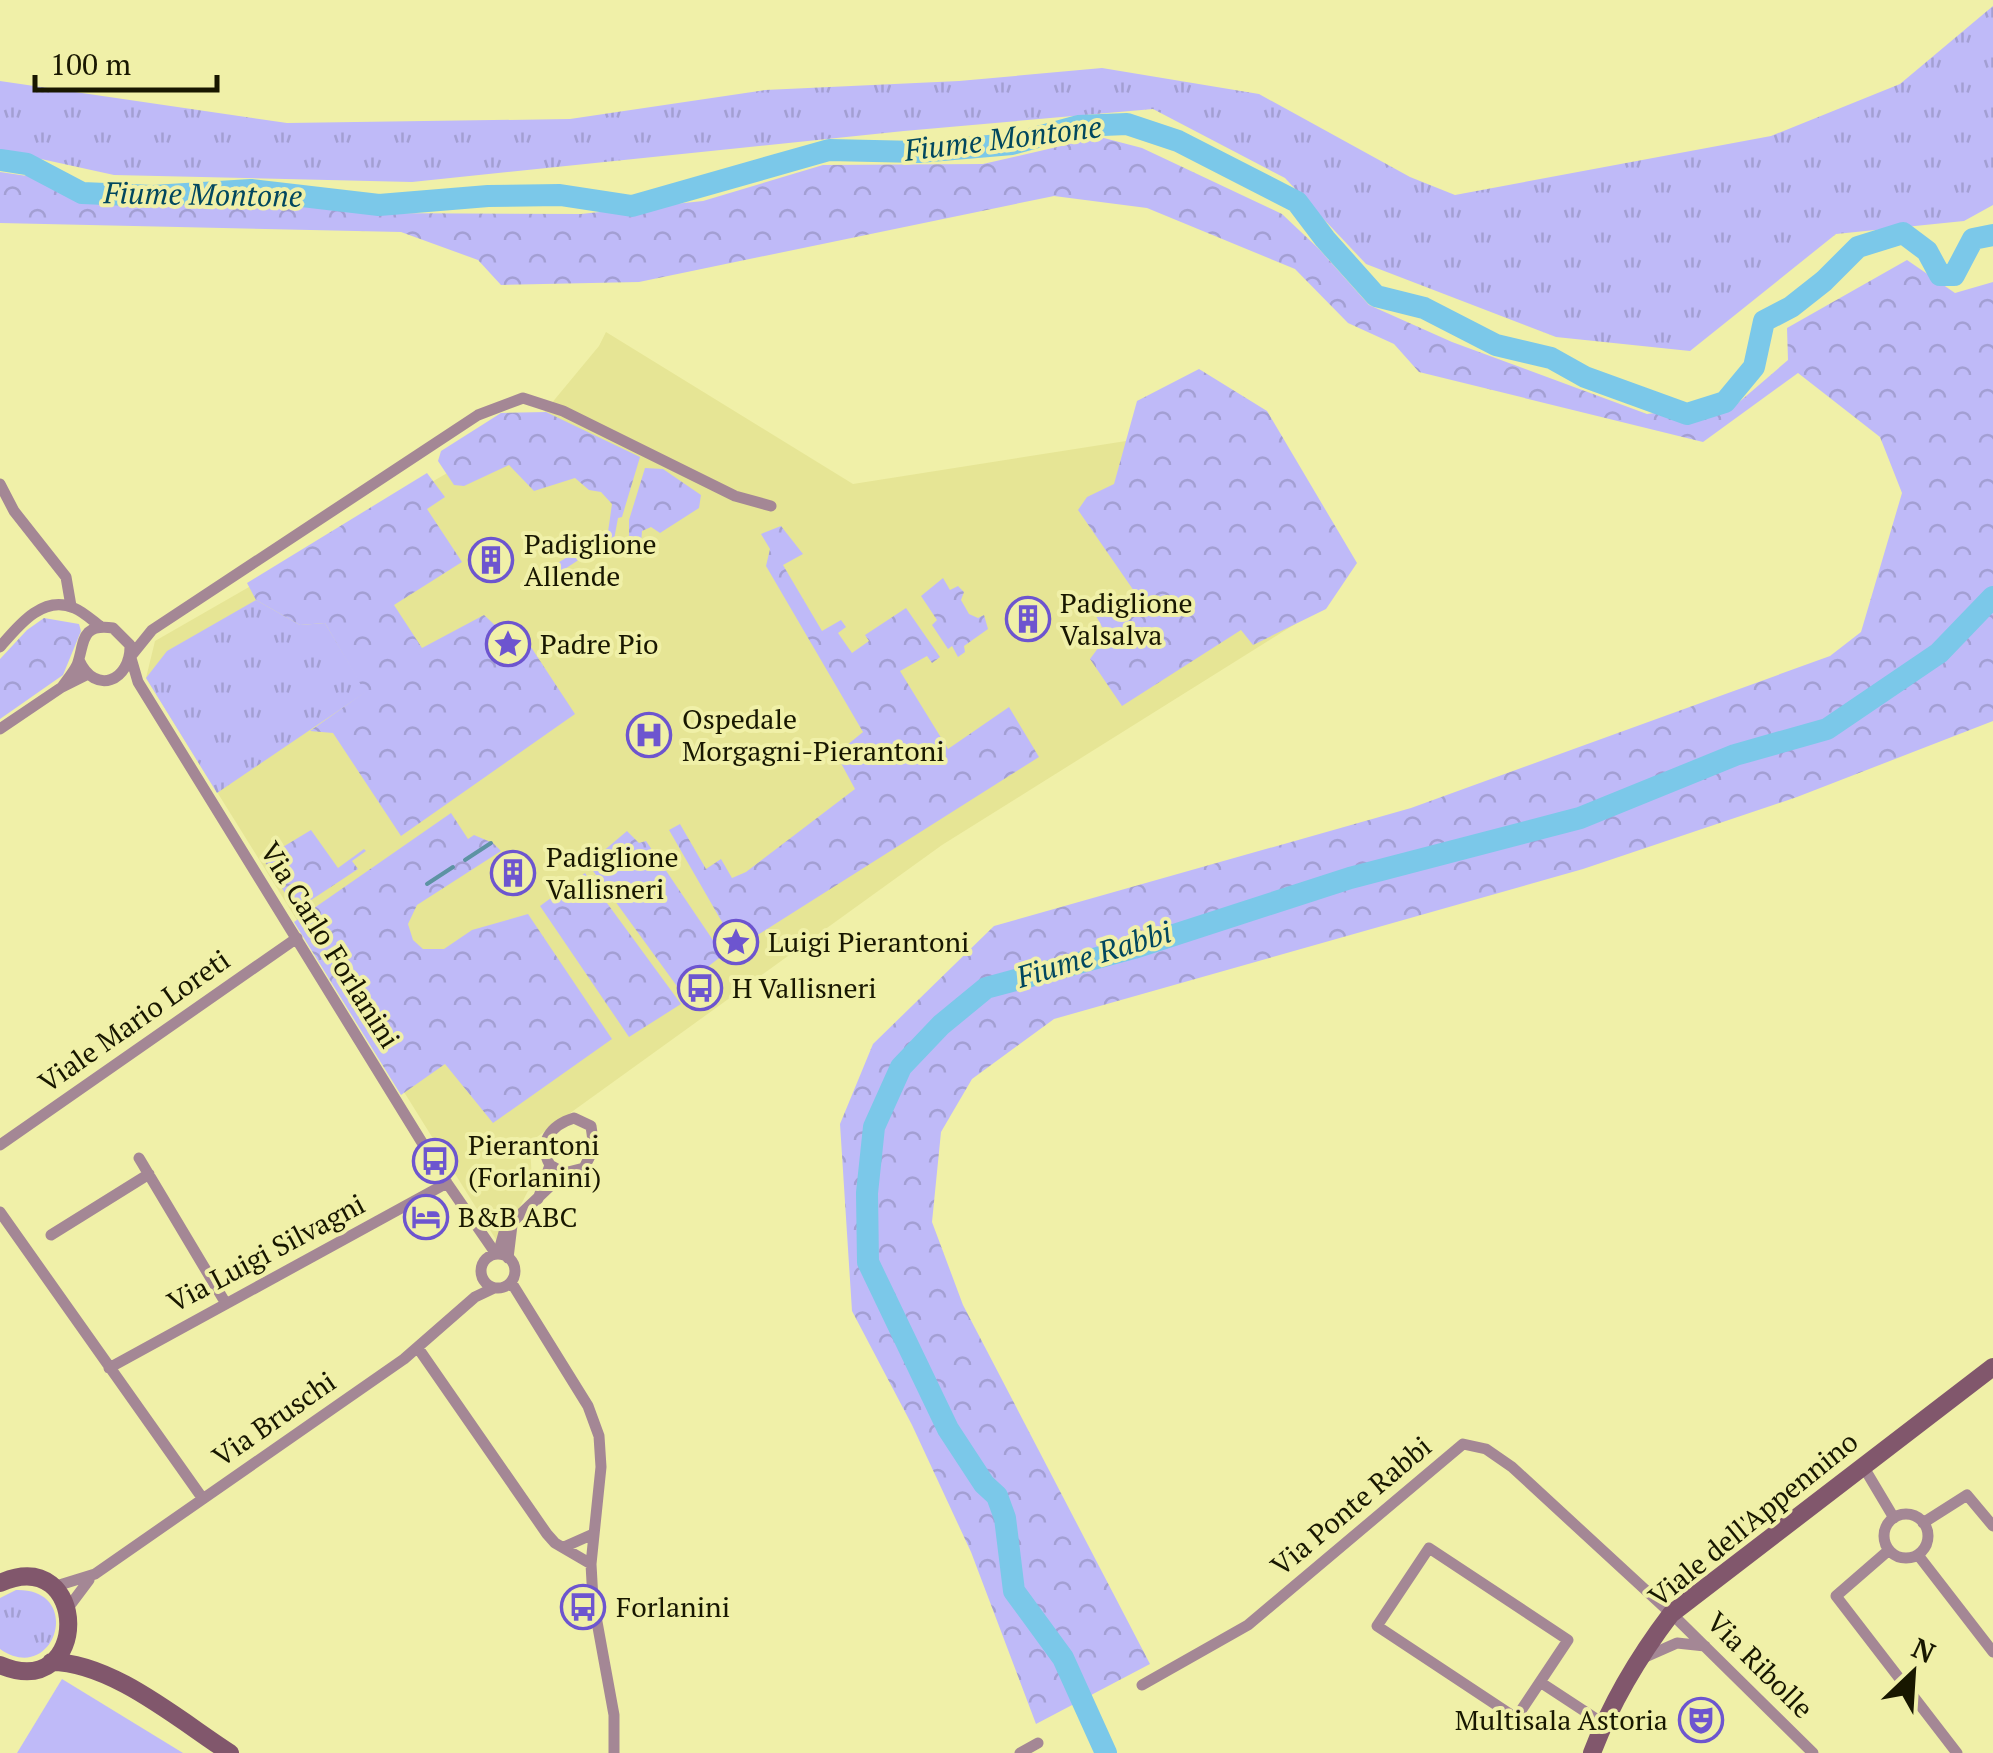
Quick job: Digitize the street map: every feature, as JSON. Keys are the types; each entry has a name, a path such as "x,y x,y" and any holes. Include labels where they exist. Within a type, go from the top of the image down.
{"main road":[{"name":"Viale dell'Appennino","path":"1592,1753 1639,1660 1672,1614 1993,1367"},
{"path":"0,1664 25,1671 51,1662 60,1654 70,1633 68,1608 53,1587 29,1577 1,1582"},
{"path":"70,1633 82,1649 128,1687 230,1753"},
{"path":"51,1662 80,1664 128,1687"}],"street":[{"path":"79,660 88,674 112,679 146,637 478,415 522,398 563,411 735,496 772,506"},
{"path":"0,484 14,511 66,578 77,609 95,630"},
{"path":"0,646 26,616 48,607 77,609"},
{"path":"62,687 79,660 80,644 95,630 113,628 128,640 146,637"},
{"path":"128,640 129,661"},
{"name":"Via Carlo Forlanini","path":"129,661 138,682 448,1184 501,1256"},
{"path":"0,729 88,674"},
{"name":"Viale Mario Loreti","path":"0,1145 297,938"},
{"path":"538,1199 550,1166 544,1148 550,1132 564,1121 583,1121 594,1132 592,1156 578,1172 564,1173 550,1166"},
{"path":"139,1158 224,1302"},
{"path":"482,1269 501,1256 512,1226 564,1173"},
{"path":"51,1235 148,1174"},
{"name":"Via Luigi Silvagni","path":"108,1368 448,1184"},
{"path":"0,1212 203,1499"},
{"path":"476,1296 482,1269 482,1234"},
{"path":"476,1296 511,1282 515,1270 501,1256"},
{"path":"482,1269 494,1288"},
{"path":"511,1282 594,1421 601,1458 592,1535 593,1600 614,1714 614,1753"},
{"name":"Via Bruschi","path":"68,1608 95,1574 418,1348 476,1296"},
{"path":"418,1348 546,1534 591,1564"},
{"name":"Via Ponte Rabbi","path":"1142,1685 1248,1624 1463,1444 1486,1449 1512,1467 1672,1614"},
{"path":"1863,1466 1894,1518"},
{"path":"1924,1523 1967,1495 1993,1526"},
{"path":"1913,1516 1924,1523 1927,1543 1918,1554 1900,1557 1890,1550 1884,1537 1894,1518 1913,1516"},
{"path":"564,1547 592,1535"},
{"path":"1429,1548 1568,1640 1540,1682 1516,1718 1377,1626 1429,1548"},
{"path":"1890,1550 1836,1596 1957,1753"},
{"path":"1918,1554 1993,1652"},
{"name":"Via Bruschi","path":"53,1587 95,1574"},
{"name":"Via Ribolle","path":"1672,1614 1814,1753"},
{"path":"1639,1660 1677,1643 1706,1646"},
{"path":"1540,1682 1604,1724"},
{"path":"1020,1753 1038,1744"}],"shaded area":[{"name":"Ospedale Morgagni-Pierantoni","path":"606,332 853,484 1158,436 1308,616 942,845 530,1142 532,1183 500,1246 146,678 155,641 536,422 599,346"}],"green space":[{"path":"1993,6 1993,205 1964,221 1836,234 1690,351 1556,337 1366,264 1285,178 1153,109 412,182 114,175 0,150 0,81 287,123 570,119 765,90 959,81 1102,68 1259,94 1410,177 1455,195 1771,136 1900,84"},
{"path":"1100,137 1142,148 1282,214 1369,305 1452,342 1647,414 1738,403 1788,360 1787,328 1907,260 1955,293 1993,282 1993,721 1797,797 1583,869 1054,1019 972,1079 941,1132 932,1222 963,1305 1150,1664 1036,1724 971,1552 912,1425 852,1311 840,1124 873,1044 994,926 1411,808 1830,656 1861,632 1902,493 1880,437 1798,373 1703,442 1419,372 1394,344 1348,323 1295,269 1147,208 1054,196 639,282 501,285 478,260 401,232 0,223 0,172 27,176 84,203 263,202 367,213 581,214 703,201 823,165 983,164"},
{"path":"1199,369 1267,411 1357,563 1326,609 1253,645 1241,630 1122,706 1090,659 1107,636 1096,616 1134,591 1078,510 1087,497 1114,484 1137,401"},
{"path":"546,412 640,457 622,517 618,518 613,545 603,544 548,580 543,572 608,532 612,504 601,492 589,490 575,478 534,491 509,465 464,486 454,485 438,461 441,451 501,413"},
{"path":"645,468 663,469 701,495 699,508 660,533 651,527 642,531 641,544 629,538 629,520"},
{"path":"427,473 445,497 427,509 462,562 394,605 422,648 484,615 519,640 525,638 575,714 401,836 333,733 310,731 365,692 325,623 300,625 256,600 247,583"},
{"path":"781,526 803,554 783,565 822,631 841,620 846,627 838,633 852,653 869,641 865,635 906,608 940,657 932,663 927,656 900,671 948,749 1009,707 1039,757 737,948 669,830 680,824 706,869 721,859 732,878 746,872 855,789 836,754 863,732 766,566 770,549 761,534"},
{"path":"943,578 950,590 958,586 964,592 961,600 969,614 978,618 984,615 988,629 964,646 965,652 958,657 932,625 937,620 921,596"},
{"path":"256,600 300,625 325,623 366,692 217,793 146,678 167,651"},
{"path":"44,618 79,624 81,631 63,675 0,719 0,659"},
{"path":"451,813 468,839 474,835 501,851 417,905 408,924 413,940 423,949 444,949 472,930 528,914 612,1039 493,1123 445,1064 401,1095 294,922"},
{"path":"311,830 338,868 366,851 352,861 358,869 296,910 263,859"},
{"path":"627,831 639,843 646,841 723,955 679,989 588,864"},
{"path":"585,873 681,1004 629,1037 540,906"},
{"path":"16,1590 37,1594 50,1604 56,1618 47,1647 35,1656 19,1657 0,1649 0,1598"},
{"path":"62,1679 183,1753 17,1753"}],"waterway":[{"name":"Fiume Montone","path":"0,160 27,164 82,193 153,196 251,190 379,205 560,195 632,206 829,150 919,152 1012,144 1078,126 1127,124 1178,141 1297,202 1376,296 1424,308 1496,345 1551,358 1585,377 1687,414 1725,402 1754,367 1764,321 1791,307 1858,247 1903,233 1927,251 1940,275 1954,275 1973,239 1993,235"},
{"name":"Fiume Rabbi","path":"1106,1753 1063,1658 1014,1591 1005,1518 997,1496 984,1484 948,1429 868,1262 867,1193 874,1127 901,1067 941,1025 986,988 1134,948 1350,878 1580,818 1735,755 1827,729 1939,653 1993,597"},
{"path":"465,860 491,843"},
{"path":"427,884 453,867"}],"place":[{"name":"Padiglione Allende","path":"491,560"},
{"name":"Padiglione Valsalva","path":"1028,619"},
{"name":"Padre Pio","path":"508,644"},
{"name":"Ospedale Morgagni-Pierantoni","path":"649,735"},
{"name":"Padiglione Vallisneri","path":"513,873"},
{"name":"Luigi Pierantoni","path":"736,942"},
{"name":"H Vallisneri","path":"700,988"},
{"name":"Pierantoni (Forlanini)","path":"435,1161"},
{"name":"B&B ABC","path":"426,1217"},
{"name":"Forlanini","path":"583,1607"},
{"name":"Multisala Astoria","path":"1701,1720"}]}
